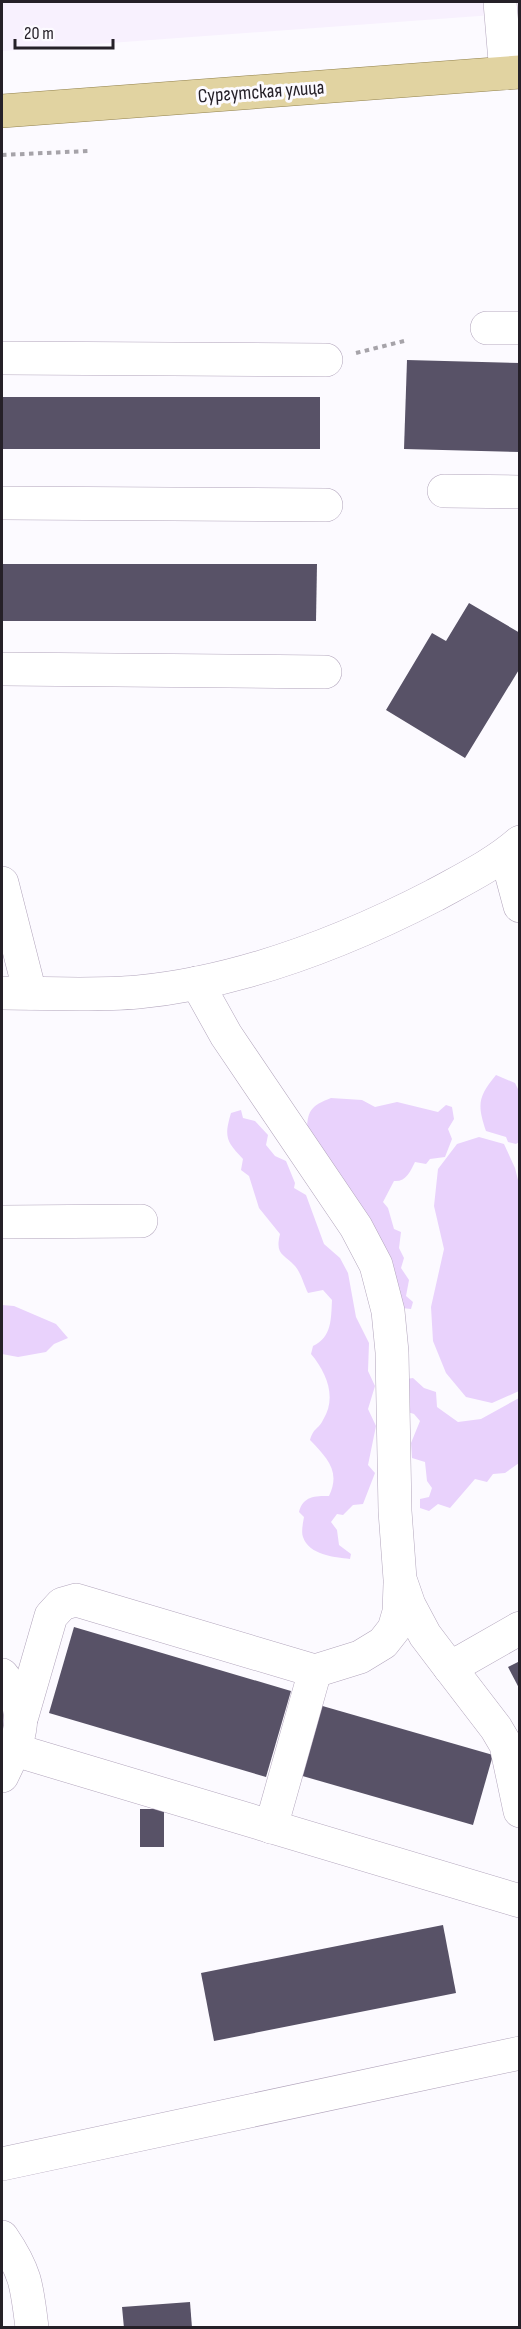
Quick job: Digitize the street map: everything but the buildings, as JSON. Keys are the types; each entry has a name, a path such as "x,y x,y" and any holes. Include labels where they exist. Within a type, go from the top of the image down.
{"main road":[{"name":"Сургутская улица","path":"2,111 513,72"}],"street":[{"path":"500,2 513,72"},
{"path":"487,328 519,328"},
{"path":"2,358 326,360"},
{"path":"444,491 519,492"},
{"path":"2,503 326,505"},
{"path":"2,669 325,672"},
{"path":"2,883 16,993 137,992 197,983 258,968 384,920 461,881 513,848 519,906"},
{"path":"197,983 226,1035 356,1227 376,1265 388,1311 392,1352 396,1534 400,1580 399,1612 394,1629 383,1643 360,1657 315,1671 76,1600 62,1604 51,1616 8,1763 271,1827 519,1901"},
{"path":"2,1222 141,1221"},
{"path":"400,1580 409,1605 425,1635 496,1728 506,1745 519,1811"},
{"path":"450,1668 519,1628"},
{"path":"271,1827 315,1671"},
{"path":"2,1675 13,1689 22,1716"},
{"path":"2,2164 519,2052"},
{"path":"2,2237 18,2261 24,2277 32,2328"}],"path":[{"path":"2,155 88,151"},
{"path":"326,360 408,340"}],"shaded area":[{"path":"2,2 519,2 519,13 2,51"},
{"path":"496,1075 515,1083 519,1091 519,1142 516,1144 508,1142 506,1137 486,1131 483,1122 481,1101"},
{"path":"331,1098 362,1100 375,1107 397,1102 438,1112 446,1105 452,1107 454,1119 448,1129 452,1139 445,1157 430,1159 426,1164 415,1162 405,1178 394,1181 383,1202 388,1208 394,1229 401,1232 399,1248 404,1258 401,1268 409,1280 406,1296 413,1302 411,1309 402,1308 307,1133 309,1114 319,1104"},
{"path":"241,1110 243,1118 255,1121 268,1135 266,1145 275,1156 286,1161 295,1183 294,1188 306,1195 324,1244 340,1258 348,1273 356,1317 369,1343 368,1371 375,1386 368,1409 376,1426 368,1465 375,1473 363,1504 353,1505 343,1515 337,1514 331,1522 337,1530 339,1545 351,1554 350,1559 323,1554 311,1548 303,1537 304,1517 299,1512 307,1500 329,1496 332,1487 333,1472 330,1465 310,1440 323,1420 329,1403 330,1394 326,1377 311,1354 313,1346 324,1338 329,1327 332,1300 323,1290 308,1293 295,1266 279,1250 280,1234 259,1208 249,1176 241,1170 243,1159 228,1138 231,1113"},
{"path":"479,1137 504,1144 515,1168 520,1188 519,1391 492,1403 466,1397 446,1373 433,1341 431,1307 444,1249 434,1206 438,1169 457,1144"},
{"path":"2,1305 14,1306 56,1324 68,1338 54,1344 46,1352 18,1357 2,1354"},
{"path":"413,1378 424,1388 436,1392 437,1407 458,1422 481,1419 519,1398 519,1463 505,1473 493,1474 487,1482 475,1479 450,1508 438,1504 429,1511 420,1508 420,1499 429,1497 432,1488 427,1481 425,1462 412,1458 411,1443 420,1421 414,1414 398,1409 400,1380"}]}
